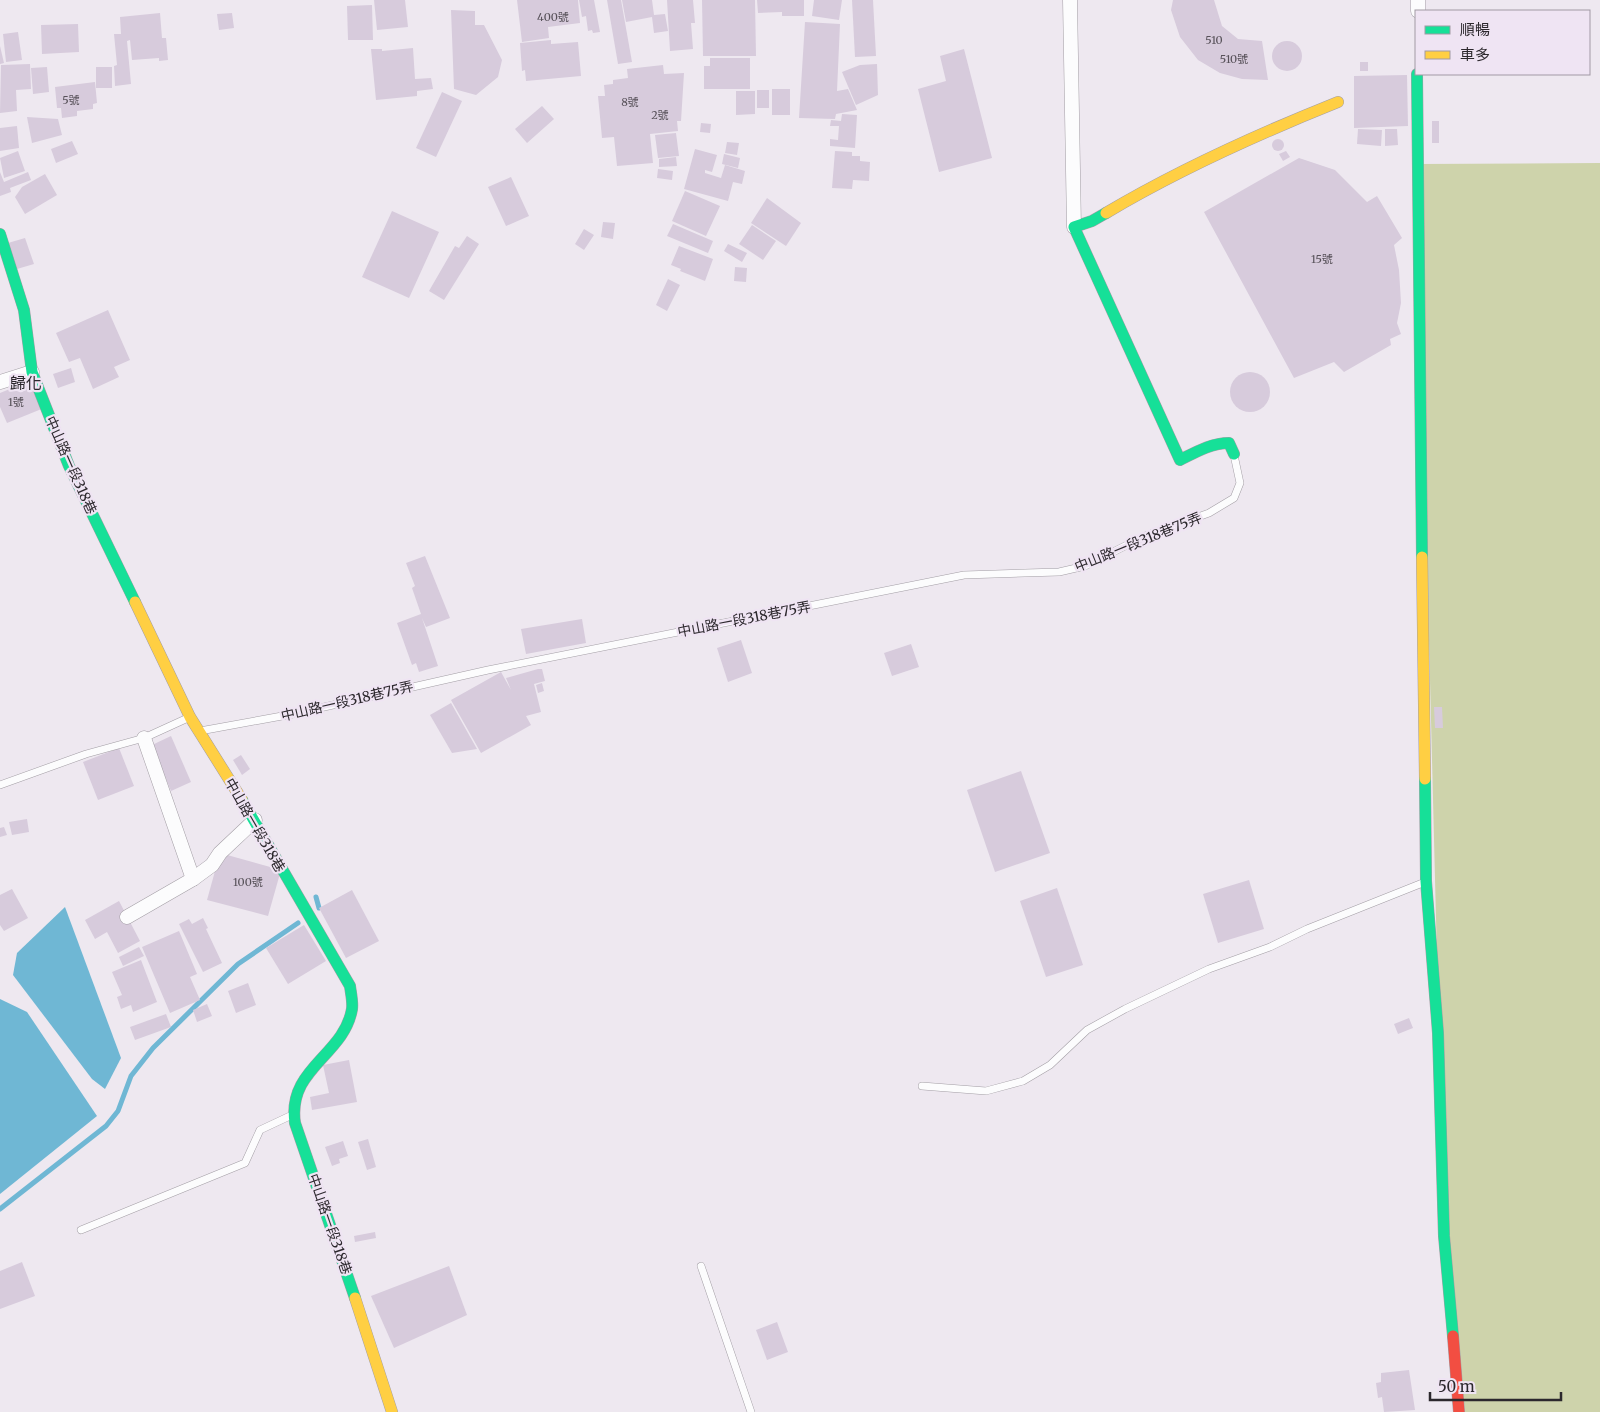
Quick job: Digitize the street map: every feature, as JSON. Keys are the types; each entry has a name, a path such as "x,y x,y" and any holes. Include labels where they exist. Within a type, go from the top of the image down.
{"street":[{"path":"1070,0 1074,227 1180,460 1210,444 1220,442 1229,443 1234,454"},
{"path":"1417,75 1426,881 1438,1033 1444,1236 1459,1412"},
{"path":"1074,227 1092,221 1156,183 1217,156 1255,135 1338,102"},
{"name":"中山路一段318巷","path":"0,234 24,310 32,372 69,466 190,717 255,820 350,986 352,1008 347,1027 308,1071 294,1101 294,1114 295,1123 365,1326 392,1412"},
{"path":"0,382 32,372"},
{"path":"144,738 193,879"},
{"path":"128,917 193,879 212,865 220,853 255,820"}],"lane":[{"name":"中山路一段318巷75弄","path":"198,731 293,714 488,670 964,575 1059,572 1085,566 1145,536 1209,513 1234,498 1240,483 1234,454"},
{"path":"0,785 86,754 144,738 190,717"},
{"path":"922,1086 986,1091 1023,1081 1050,1066 1087,1030 1125,1009 1209,969 1270,947 1307,929 1426,881"},
{"path":"82,1230 245,1162 260,1130 294,1114"},
{"path":"701,1266 752,1412"}],"green space":[{"path":"1600,163 1600,1412 1465,1412 1444,1236 1417,164"}],"water":[{"path":"65,907 121,1058 105,1089 92,1079 13,975 17,953"},
{"path":"0,999 27,1012 97,1116 0,1194"}],"building":[{"path":"374,0 405,0 408,27 377,30"},
{"path":"517,0 578,0 580,23 548,27 549,38 522,42"},
{"path":"579,0 594,0 600,32 593,33 592,30 588,31 586,16 582,17"},
{"path":"607,0 621,0 632,62 618,64"},
{"path":"622,0 652,0 654,15 665,14 668,31 654,33 652,17 626,22"},
{"path":"667,0 693,0 695,23 691,23 693,49 670,51"},
{"path":"702,0 755,0 756,56 703,56"},
{"path":"757,0 804,0 804,16 782,16 782,12 758,13"},
{"path":"814,0 842,0 839,20 812,16"},
{"path":"852,0 873,0 876,56 855,57"},
{"path":"1173,0 1214,0 1222,26 1238,39 1262,41 1268,80 1242,79 1220,73 1198,60 1180,37 1171,10"},
{"path":"372,5 373,40 348,40 347,6"},
{"path":"451,10 475,11 475,25 484,25 502,60 498,77 476,95 454,89"},
{"path":"160,13 162,38 166,38 168,60 159,61 159,58 132,60 130,40 127,41 131,84 115,86 114,66 117,65 114,34 121,34 120,17"},
{"path":"232,13 234,28 219,30 217,14"},
{"path":"805,22 840,24 837,91 848,89 857,110 836,114 835,119 799,118"},
{"path":"78,24 79,52 42,54 41,25"},
{"path":"18,32 22,60 6,62 3,34"},
{"path":"551,40 551,44 578,42 581,76 526,81 525,70 522,71 520,43"},
{"path":"1287,41 1298,45 1302,56 1298,67 1287,71 1276,67 1272,56 1276,45"},
{"path":"0,46 4,63 0,64"},
{"path":"413,48 415,79 431,78 433,89 417,91 417,96 376,100 371,49 382,49 382,51"},
{"path":"964,49 992,158 939,172 918,89 946,81 940,56"},
{"path":"710,58 750,58 750,89 704,89 704,66 710,66"},
{"path":"1360,62 1368,62 1368,71 1360,71"},
{"path":"30,64 31,89 16,90 17,111 0,113 1,65"},
{"path":"877,64 878,95 856,105 842,72 860,65"},
{"path":"663,65 664,74 684,73 681,121 677,121 678,131 650,134 653,163 617,166 614,137 602,138 598,96 605,96 604,85 613,84 613,80 628,78 627,69"},
{"path":"47,67 49,92 33,94 31,68"},
{"path":"96,67 112,67 112,88 96,88"},
{"path":"1407,75 1408,126 1354,128 1354,76"},
{"path":"95,82 97,103 93,104 93,109 77,111 77,116 62,118 61,108 57,108 55,87"},
{"path":"772,89 790,89 790,115 772,115"},
{"path":"757,90 769,90 769,108 757,108"},
{"path":"736,91 755,91 755,114 736,115"},
{"path":"442,92 462,101 436,157 416,148"},
{"path":"542,106 554,119 527,143 515,129"},
{"path":"842,114 857,115 855,148 830,146 830,139 838,140 839,126 830,126 831,120 841,121"},
{"path":"27,117 58,119 62,135 32,143"},
{"path":"1432,121 1439,121 1439,143 1432,143"},
{"path":"701,123 711,124 710,133 700,132"},
{"path":"17,126 19,148 0,151 0,128"},
{"path":"1358,129 1382,130 1381,146 1357,144"},
{"path":"1385,129 1397,129 1398,145 1385,146"},
{"path":"676,133 679,156 658,158 655,135"},
{"path":"1276,139 1280,139 1284,145 1280,151 1276,151 1272,147 1272,143"},
{"path":"72,141 78,154 56,163 51,149"},
{"path":"727,142 739,143 737,155 725,153"},
{"path":"695,149 717,155 712,172 705,170 705,173 721,178 725,165 745,171 742,184 733,182 728,201 684,189"},
{"path":"18,151 25,171 4,178 0,158"},
{"path":"835,151 852,152 852,156 860,156 860,161 870,162 869,181 853,180 852,189 832,188"},
{"path":"1286,151 1290,157 1283,161 1279,154"},
{"path":"724,154 740,158 738,168 722,164"},
{"path":"676,157 677,166 659,167 659,159"},
{"path":"1299,158 1335,170 1367,202 1377,196 1402,238 1394,245 1399,270 1401,303 1397,323 1401,334 1390,339 1391,345 1344,372 1334,362 1294,378 1204,212"},
{"path":"658,169 673,171 672,180 657,178"},
{"path":"0,172 4,182 28,172 31,180 10,188 11,192 0,196"},
{"path":"45,174 57,195 25,214 15,197 22,187"},
{"path":"511,177 529,216 506,226 488,187"},
{"path":"685,191 720,206 706,236 672,221"},
{"path":"767,198 801,223 786,246 751,223"},
{"path":"392,211 439,232 409,298 362,277"},
{"path":"603,222 615,223 613,239 601,237"},
{"path":"673,224 713,241 708,253 667,236"},
{"path":"752,225 776,241 763,260 739,244"},
{"path":"584,229 594,235 584,250 575,244"},
{"path":"467,236 479,244 444,300 429,291 455,246 459,248"},
{"path":"25,238 34,264 17,269 8,243"},
{"path":"728,244 747,253 742,262 724,251"},
{"path":"679,246 713,259 705,281 680,271 681,269 671,265"},
{"path":"735,267 747,268 746,282 734,281"},
{"path":"668,279 680,285 667,311 656,305"},
{"path":"108,310 130,360 114,367 119,377 93,389 80,358 69,362 56,333"},
{"path":"71,368 75,382 58,388 53,374"},
{"path":"1250,372 1264,378 1270,392 1264,406 1250,412 1236,406 1230,392 1236,378"},
{"path":"32,380 44,408 7,423 0,407 0,393"},
{"path":"425,556 450,618 426,627 422,618 438,666 419,672 416,663 412,665 397,623 421,614 412,588 415,586 406,563"},
{"path":"582,619 586,643 526,654 521,629"},
{"path":"741,640 752,673 728,682 717,648"},
{"path":"911,644 919,667 892,676 884,653"},
{"path":"542,669 545,681 534,684 541,712 526,716 531,725 481,753 451,700 501,672 511,690 506,678"},
{"path":"542,683 544,691 538,693 536,685"},
{"path":"451,703 477,749 452,753 430,715"},
{"path":"1434,707 1442,707 1443,728 1435,728"},
{"path":"171,736 191,782 171,791 152,745"},
{"path":"119,748 134,786 98,800 83,762"},
{"path":"241,755 250,769 242,775 233,760"},
{"path":"1021,771 1050,853 995,872 967,790"},
{"path":"27,819 29,832 12,835 9,822"},
{"path":"4,827 7,835 0,837 0,828"},
{"path":"220,853 281,870 268,916 207,900"},
{"path":"1249,880 1264,929 1218,943 1203,894"},
{"path":"1057,888 1083,965 1046,977 1020,901"},
{"path":"12,889 28,918 4,931 0,925 0,895"},
{"path":"352,890 379,941 346,958 319,908"},
{"path":"119,901 140,941 118,953 107,932 95,939 85,920"},
{"path":"203,918 208,928 206,929 222,963 203,972 179,924 189,919 192,924"},
{"path":"304,925 326,961 288,984 266,948"},
{"path":"179,931 197,974 190,977 200,1000 170,1013 142,947"},
{"path":"139,947 144,956 123,966 119,957"},
{"path":"141,960 157,1002 133,1012 131,1005 121,1009 117,997 122,995 112,972"},
{"path":"248,983 256,1005 236,1013 228,991"},
{"path":"207,1004 212,1016 197,1022 193,1010"},
{"path":"166,1014 171,1027 135,1040 130,1027"},
{"path":"1409,1018 1413,1028 1398,1034 1394,1024"},
{"path":"349,1060 357,1102 312,1110 310,1097 329,1093 323,1065"},
{"path":"368,1139 376,1167 367,1170 358,1142"},
{"path":"343,1141 348,1156 339,1159 340,1163 332,1166 325,1147"},
{"path":"375,1232 376,1238 355,1242 354,1236"},
{"path":"22,1262 35,1296 0,1309 0,1271"},
{"path":"449,1266 467,1315 394,1348 371,1296"},
{"path":"777,1322 788,1352 767,1360 756,1330"},
{"path":"1409,1370 1415,1410 1384,1412 1382,1397 1378,1398 1376,1383 1381,1382 1381,1373"}],"waterway":[{"path":"316,897 319,908"},
{"path":"0,1209 106,1126 118,1111 131,1076 153,1048 238,964 298,923"}],"traffic: fast":[{"path":"1417,75 1422,557"},
{"path":"1106,213 1092,221 1074,227 1180,460 1204,448 1222,443 1229,443 1234,454"},
{"path":"0,234 24,310 32,372 69,466 135,602"},
{"path":"1425,779 1426,881 1438,1033 1444,1236 1453,1336"},
{"path":"242,800 350,986 352,1009 347,1025 339,1039 307,1075 299,1089 295,1104 295,1123 355,1298"}],"traffic: slow":[{"path":"1106,213 1220,153 1338,102"},
{"path":"1422,557 1425,779"},
{"path":"135,602 190,717 242,800"},
{"path":"355,1298 392,1412"}],"traffic: jam":[{"path":"1453,1336 1459,1412"}],"district":[{"name":"歸化","path":"26,383"}]}
